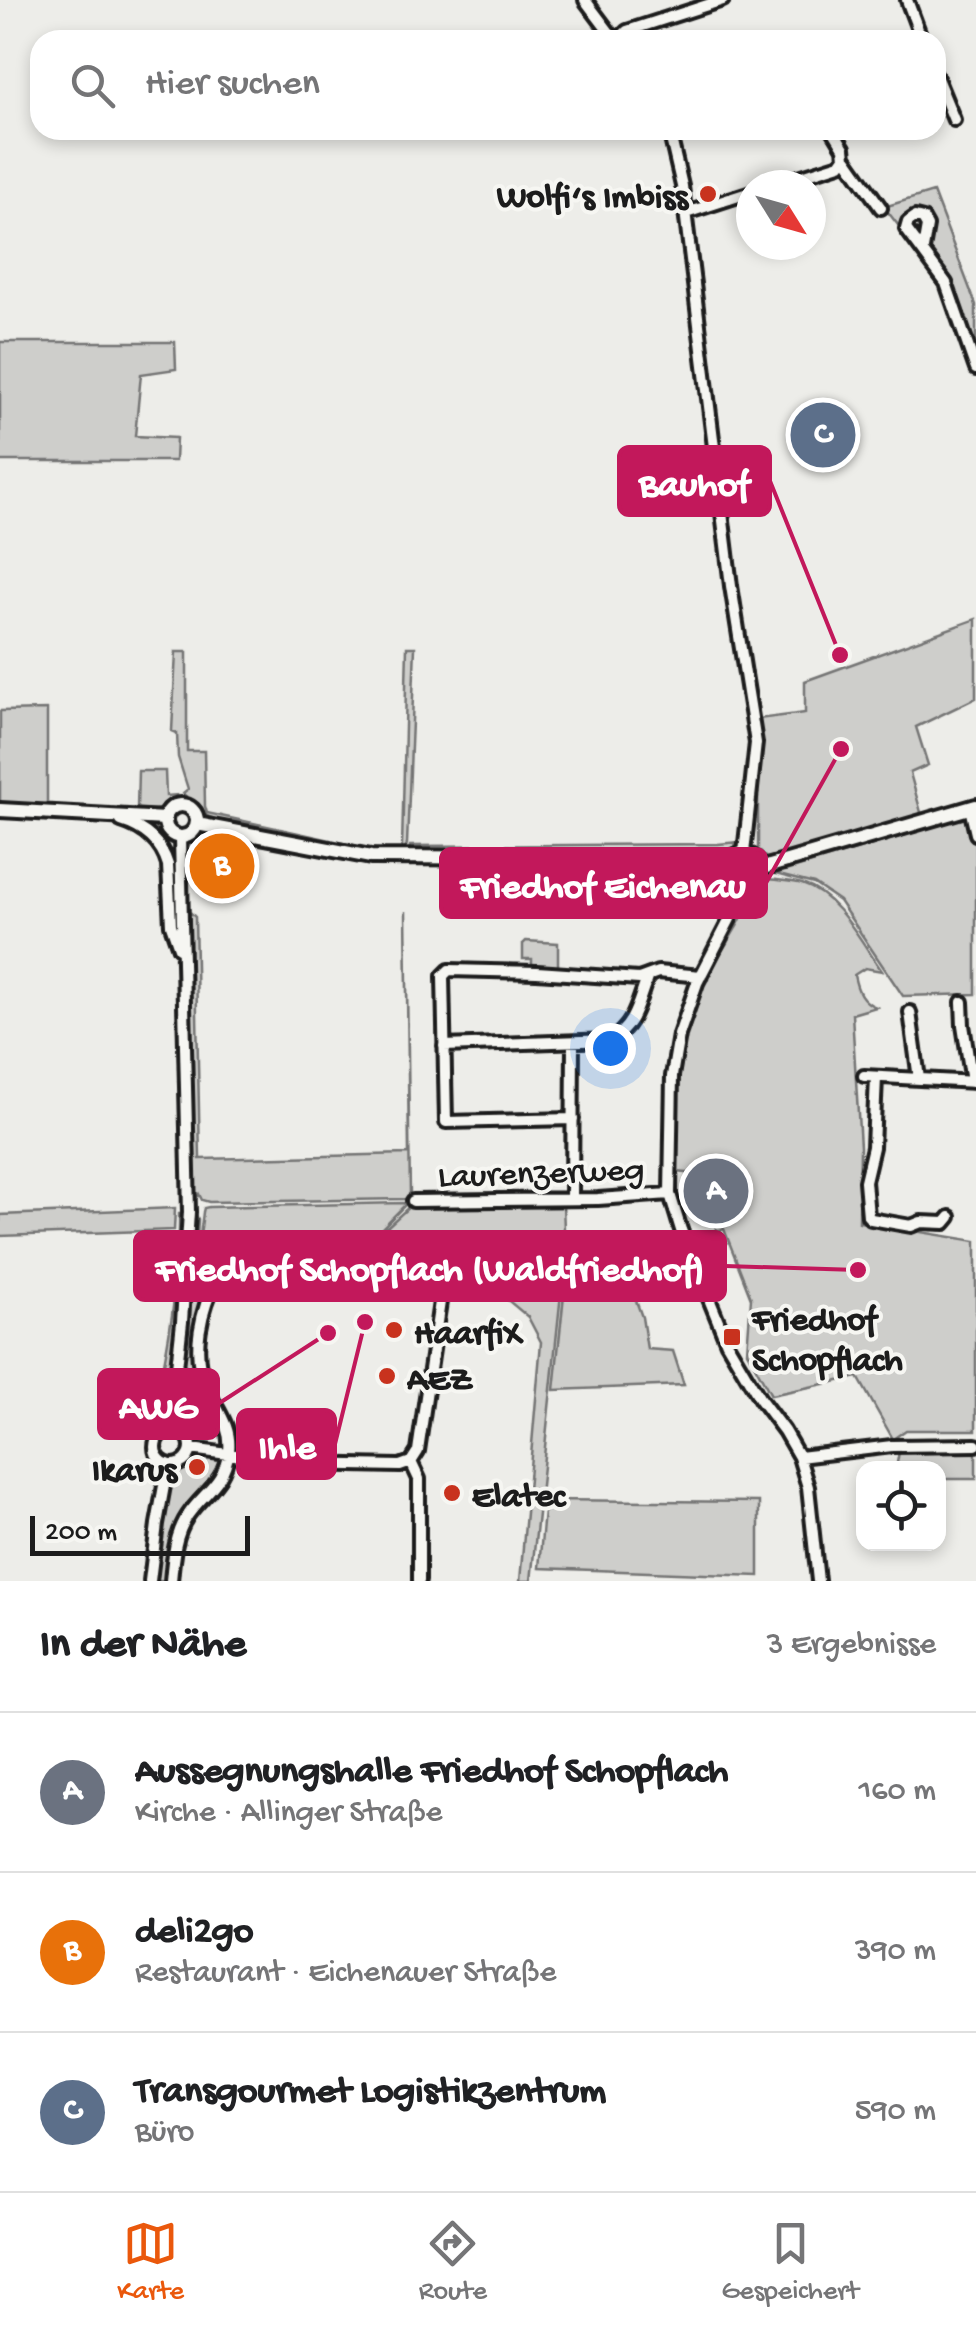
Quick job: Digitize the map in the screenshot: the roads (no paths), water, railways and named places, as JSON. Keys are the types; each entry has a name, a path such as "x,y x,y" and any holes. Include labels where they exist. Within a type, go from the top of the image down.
{"main road":[{"path":"183,805 194,812 197,824 193,832 180,838 168,832 164,819 170,810 183,805"},
{"path":"756,870 973,807"},
{"path":"0,810 164,819"},
{"path":"197,824 371,857 581,858 726,871"},
{"path":"744,853 754,860 756,870 752,878 740,883 732,880 726,864 732,856 744,853"}],"street":[{"path":"585,0 610,30"},
{"path":"630,30 722,0"},
{"path":"906,0 918,30"},
{"path":"946,100 954,120"},
{"path":"672,140 686,212 729,568 756,743 744,853"},
{"path":"839,140 881,208"},
{"path":"821,170 840,164 846,156"},
{"path":"686,212 736,197"},
{"path":"923,249 950,292 976,369"},
{"path":"973,807 976,834"},
{"path":"112,815 148,833 166,856 170,925 183,958"},
{"path":"174,1429 189,1212 180,838"},
{"path":"740,883 730,918 684,1016 674,1058 670,1194 680,1230 727,1343 799,1456 808,1487 818,1581"},
{"path":"573,1119 446,1122 446,972 639,979 658,972 700,976"},
{"path":"444,1046 610,1040 624,1032 642,998 648,976"},
{"path":"950,1217 945,1224 921,1222 911,1226 871,1220 868,1216 865,1181 872,1147 870,1076 974,1082 962,1025 962,1002"},
{"path":"910,1012 919,1079"},
{"path":"572,1043 572,1199"},
{"name":"Laurenzerweg","path":"412,1201 670,1194"},
{"path":"170,1581 182,1525 222,1476 229,1454 227,1427 201,1374 200,1336 207,1300 229,1256 238,1249 250,1248 348,1280 422,1278 436,1284 441,1296 418,1451 411,1462 400,1466 322,1466 229,1454 190,1448"},
{"path":"174,1429 186,1436 190,1448 182,1462 168,1464 156,1453 156,1442 162,1432 174,1429"},
{"path":"799,1456 892,1446 976,1444"},
{"path":"411,1462 418,1480 419,1581"},
{"path":"150,1581 168,1464"}],"place":[{"name":"Wolfi‘s Imbiss","path":"708,194"},
{"name":"Transgourmet Logistikzentrum","path":"823,435"},
{"name":"Bauhof","path":"840,655"},
{"name":"Friedhof Eichenau","path":"841,749"},
{"name":"deli2go","path":"222,866"},
{"name":"Aussegnungshalle Friedhof Schopflach","path":"716,1191"},
{"name":"Friedhof Schopflach (Waldfriedhof)","path":"858,1270"},
{"name":"Ihle","path":"365,1322"},
{"name":"HaarfiX","path":"394,1330"},
{"name":"AWG","path":"328,1333"},
{"name":"Friedhof Schopflach","path":"732,1337"},
{"name":"AEZ","path":"387,1376"},
{"name":"Ikarus","path":"197,1467"},
{"name":"Elatec","path":"452,1493"}]}
